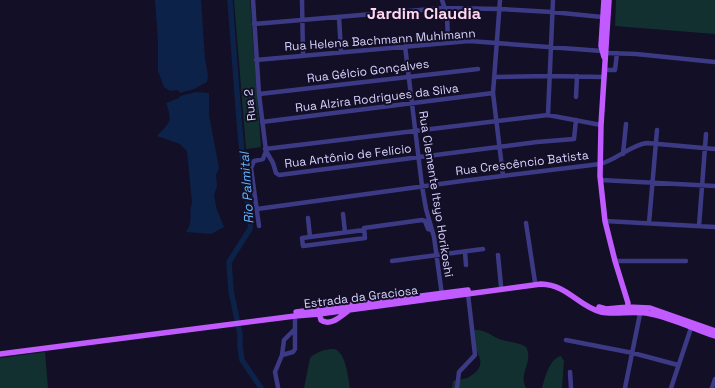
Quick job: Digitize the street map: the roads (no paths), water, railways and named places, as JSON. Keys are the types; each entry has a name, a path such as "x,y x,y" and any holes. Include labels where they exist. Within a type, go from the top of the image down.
{"main road":[{"path":"604,0 602,17 605,60 601,125 601,180 606,221 627,309"},
{"path":"605,50 610,0"},
{"name":"Estrada da Graciosa","path":"242,322 502,286 534,282 554,282 600,308 641,310 715,331"},
{"name":"Estrada da Graciosa","path":"0,352 319,312 348,310 441,295 468,294 541,284 548,284 561,288 600,312 606,313 627,309"},
{"path":"319,312 321,320 328,322 335,320 348,310"},
{"name":"Estrada da Graciosa","path":"692,325 715,336"}],"street":[{"name":"Rua 2","path":"253,0 256,60 266,150"},
{"path":"302,0 303,55"},
{"path":"442,0 447,15 448,42"},
{"path":"500,0 493,93 503,176"},
{"path":"548,115 553,0"},
{"path":"254,24 444,8 500,9 602,17"},
{"path":"339,17 340,52"},
{"name":"Rua Helena Bachmann Muhlmann","path":"256,60 469,41 605,50 617,53 715,62"},
{"name":"Rua Clemente Itsyo Horikoshi","path":"405,46 422,186 432,230 441,295"},
{"path":"604,70 615,71 617,53"},
{"name":"Rua Gélcio Gonçalves","path":"259,94 478,69"},
{"path":"576,97 577,76"},
{"path":"495,77 604,77"},
{"name":"Rua Alzira Rodrigues da Silva","path":"262,122 493,93"},
{"path":"259,226 252,183 251,166 254,161 263,159 266,150 548,115 601,125"},
{"name":"Rua Antônio de Felício","path":"266,150 276,173 279,175 537,142 574,140 576,120"},
{"path":"623,154 626,124"},
{"path":"649,223 657,130"},
{"path":"699,226 706,134"},
{"name":"Rua Crescêncio Batista","path":"257,209 422,186 600,164 609,161 641,144 656,142 715,149"},
{"path":"601,180 715,186"},
{"path":"343,214 345,232"},
{"path":"308,218 310,237"},
{"path":"364,230 365,238 303,246 302,238 364,230 364,228 423,220 425,221 427,228 432,230"},
{"path":"606,221 715,227"},
{"path":"526,223 534,282"},
{"path":"392,261 484,249"},
{"path":"465,252 466,265"},
{"path":"498,255 502,286"},
{"path":"615,261 686,261"},
{"path":"457,388 459,372 475,355 468,294"},
{"path":"625,388 641,310"},
{"path":"282,355 292,352 295,349 295,316"},
{"path":"671,388 692,325"},
{"path":"278,387 275,372 282,355 284,340 295,329"},
{"path":"566,340 633,353 678,365"},
{"path":"570,372 571,388"},
{"path":"712,388 715,379"}],"water":[{"path":"155,0 201,0 205,59 208,75 207,82 194,89 180,93 178,90 170,91 164,87 158,71 158,42"},
{"path":"196,92 209,93 209,115 219,168 216,175 217,186 214,196 217,210 224,227 211,234 186,232 190,224 190,211 192,203 187,151 180,144 157,136 165,128 170,118 166,103 179,98 180,96"}],"waterway":[{"name":"Rio Palmital","path":"230,0 245,186 251,222 250,229 229,262 231,291 240,334 242,360 261,388"}],"district":[{"name":"Jardim Claudia","path":"424,13"}]}
